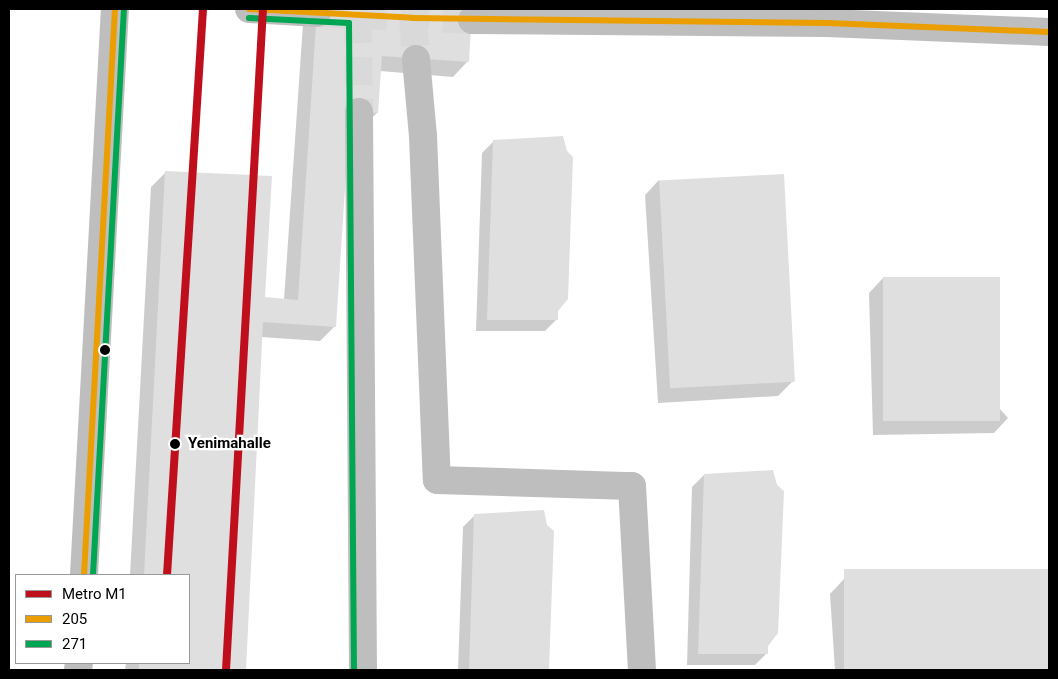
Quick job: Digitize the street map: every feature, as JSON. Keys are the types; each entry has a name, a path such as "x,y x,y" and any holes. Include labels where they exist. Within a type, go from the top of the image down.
{"street":[{"path":"84,574 115,9"},
{"path":"249,9 302,11"},
{"path":"472,20 827,23 1049,32"},
{"path":"416,59 423,136 437,480 632,486 642,670"},
{"path":"359,112 363,670"}],"building":[{"path":"317,9 472,9 469,62 382,56 378,113 350,111 336,327 263,322 246,670 139,670 139,664 190,664 190,574 144,574 165,171 272,176 265,297 298,300"},
{"path":"563,136 567,151 573,157 568,299 558,311 558,320 487,320 493,140"},
{"path":"784,174 795,382 670,388 659,181"},
{"path":"883,277 1000,277 1000,421 883,421"},
{"path":"773,470 777,485 784,491 778,633 768,646 768,654 698,654 704,474"},
{"path":"544,510 547,525 554,531 549,670 469,670 474,514"},
{"path":"844,569 1049,569 1049,670 844,670"}],"tunnel":[{"path":"317,13 472,20"},
{"path":"358,15 359,112"},
{"path":"413,18 416,59"}],"metro line":[{"name":"M1","path":"167,574 203,9"},
{"name":"M1","path":"226,670 263,9"}],"transit line":[{"name":"205","path":"84,574 115,9"},
{"name":"271","path":"93,574 124,9"},
{"name":"205","path":"249,9 413,18 827,23 1049,32"},
{"name":"271","path":"249,18 349,23 354,670"}],"place":[{"name":"Yenimahalle","path":"175,444"}]}
